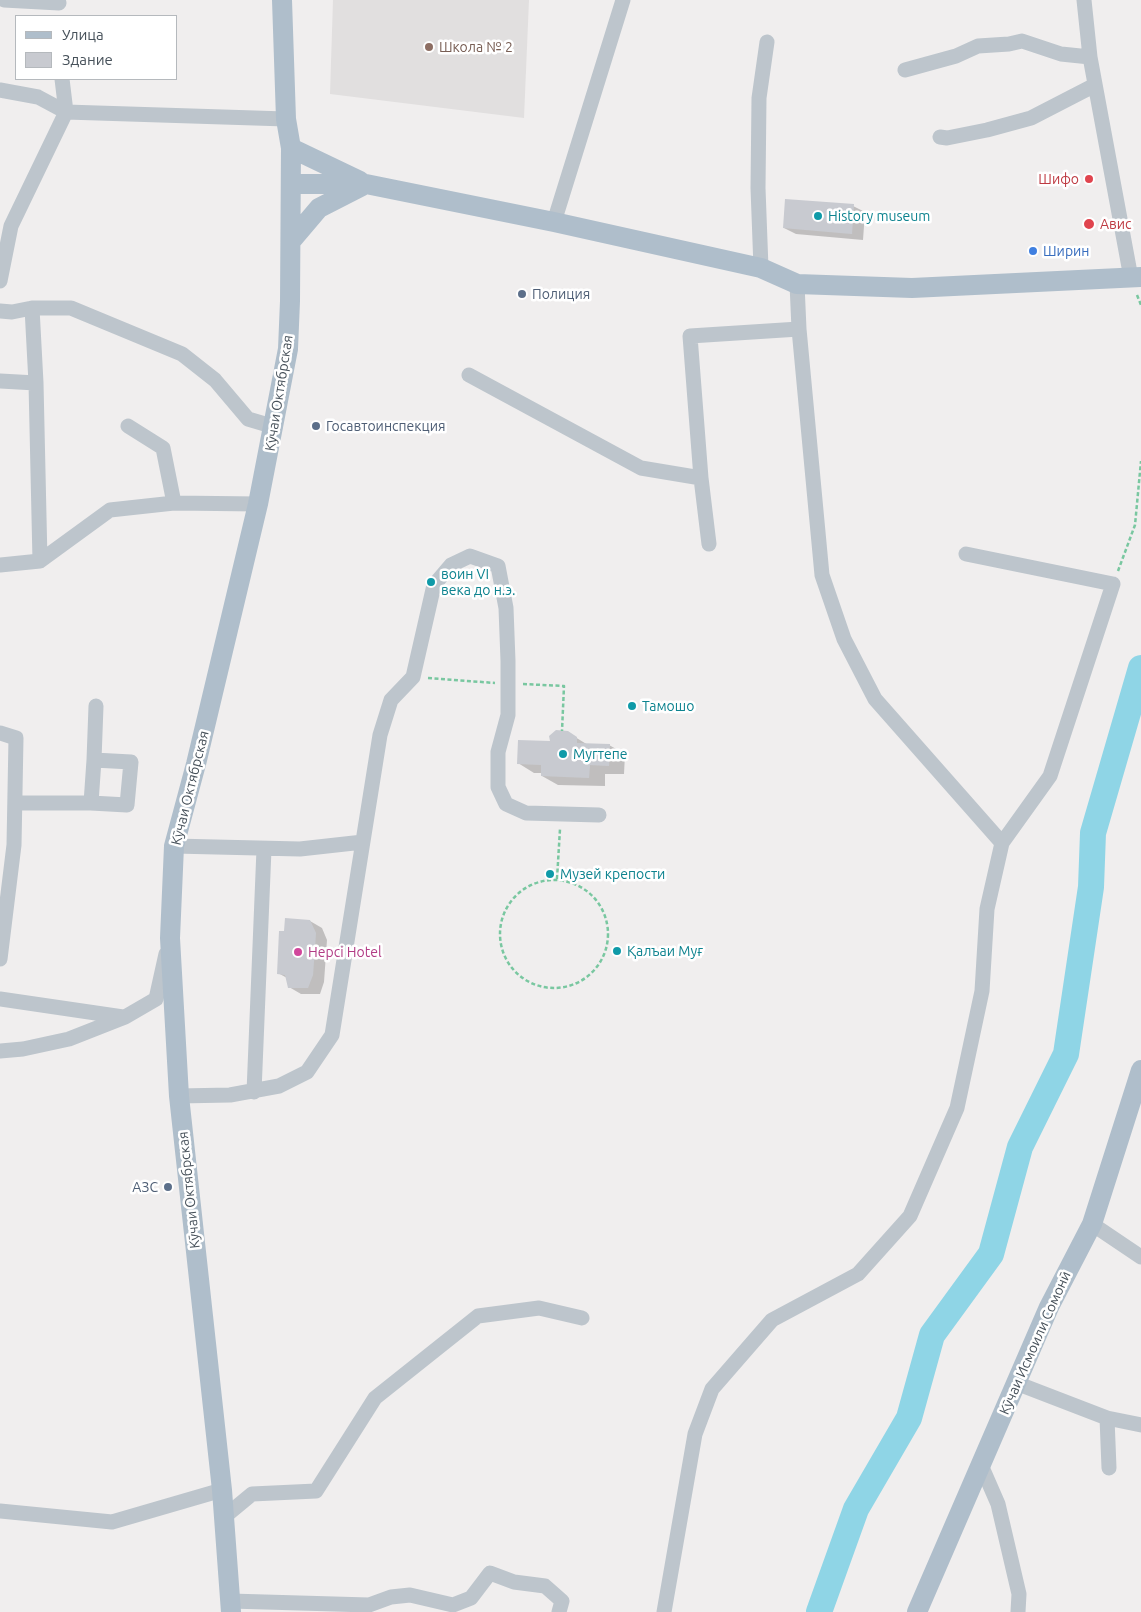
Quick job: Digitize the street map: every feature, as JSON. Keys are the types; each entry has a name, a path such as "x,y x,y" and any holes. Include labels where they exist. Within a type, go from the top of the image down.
{"main road":[{"name":"Кӯчаи Октябрская","path":"230,1606 222,1490 179,1096 170,938 174,846 206,725 258,504 275,427 288,349 291,148 286,119 282,0"},
{"path":"291,148 366,184"},
{"path":"291,184 366,184 554,222 761,268 797,284 912,288 1136,277"},
{"path":"291,241 319,208 366,184"},
{"name":"Кӯчаи Исмоили Сомонӣ","path":"917,1612 1049,1307 1092,1224 1136,1102 1141,1070"}],"street":[{"path":"4,0 58,6"},
{"path":"554,222 623,0"},
{"path":"1084,0 1095,85 1136,277"},
{"path":"905,70 956,56 978,46 1009,44 1022,41 1061,54 1090,57"},
{"path":"761,268 758,188 759,98 767,42"},
{"path":"0,281 12,226 66,112 62,80"},
{"path":"940,137 947,138 987,130 1031,118 1095,85"},
{"path":"0,90 38,97 66,112 286,119"},
{"path":"797,284 799,329 822,575 844,639 875,699 1002,843"},
{"path":"0,311 12,312 32,308 71,308 182,354 215,380 248,419 275,427"},
{"path":"32,308 36,383 40,561"},
{"path":"709,544 701,478 690,336 799,329"},
{"path":"468,375 640,468 701,478"},
{"path":"0,381 36,383"},
{"path":"128,426 163,448 174,503"},
{"path":"0,565 40,561 110,510 174,503 258,504"},
{"path":"664,1612 695,1434 712,1389 772,1320 858,1274 910,1216 957,1108 982,991 987,909 1002,843 1050,776 1113,584 966,554"},
{"path":"179,1096 230,1095 279,1086 308,1072 332,1035 380,735 390,700 413,677 434,585 451,565 470,556 498,566 506,608 508,715 498,752 498,787 506,804 526,813 599,815"},
{"path":"91,803 96,706"},
{"path":"0,733 16,738 14,845 0,959"},
{"path":"15,804 127,804 131,762 94,760"},
{"path":"174,846 300,850 363,842"},
{"path":"254,1092 264,849"},
{"path":"0,1051 23,1049 69,1039 125,1017 156,999 170,938"},
{"path":"0,999 125,1017"},
{"path":"1092,1224 1141,1257"},
{"path":"223,1518 252,1494 316,1491 375,1398 478,1316 539,1308 582,1318"},
{"path":"1016,1383 1107,1418 1141,1425"},
{"path":"1107,1418 1109,1468"},
{"path":"981,1465 998,1504 1019,1594 1018,1612"},
{"path":"0,1511 112,1522 222,1490"},
{"path":"230,1606 369,1605 391,1597 410,1595 454,1608 471,1598 490,1574 498,1575 514,1582 545,1586 562,1601 559,1612"}],"path":[{"path":"1113,584 1135,525 1141,461"},
{"path":"413,677 564,686 562,731"},
{"path":"557,880 560,814"},
{"path":"557,880 578,885 595,898 606,916 608,937 603,957 590,974 572,985 551,988 530,982 514,970 503,951 500,930 505,910 518,893 536,882 557,880"}],"shaded area":[{"name":"Школа № 2","path":"333,0 529,0 524,118 330,94"}],"building":[{"name":"History museum","path":"785,199 854,204 852,234 783,228"},
{"name":"Мугтепе","path":"556,730 568,731 577,737 577,743 610,744 609,766 590,765 589,778 541,776 541,765 517,764 518,740 550,741 549,736"},
{"path":"285,918 310,920 316,933 313,975 308,988 288,988 285,975 277,974 279,931 284,931"}],"waterway":[{"path":"819,1612 856,1509 909,1418 932,1335 991,1254 1020,1147 1066,1054 1091,887 1093,833 1141,668"}],"place":[{"name":"Школа № 2","path":"429,47"},
{"name":"Шифо","path":"1089,179"},
{"name":"History museum","path":"818,216"},
{"name":"Авис","path":"1089,224"},
{"name":"Ширин","path":"1033,251"},
{"name":"Полиция","path":"522,294"},
{"name":"Госавтоинспекция","path":"316,426"},
{"name":"воин VI века до н.э.","path":"431,582"},
{"name":"Тамошо","path":"632,706"},
{"name":"Мугтепе","path":"563,754"},
{"name":"Музей крепости","path":"550,874"},
{"name":"Қалъаи Муғ","path":"617,951"},
{"name":"Hepci Hotel","path":"298,952"},
{"name":"АЗС","path":"168,1187"}]}
